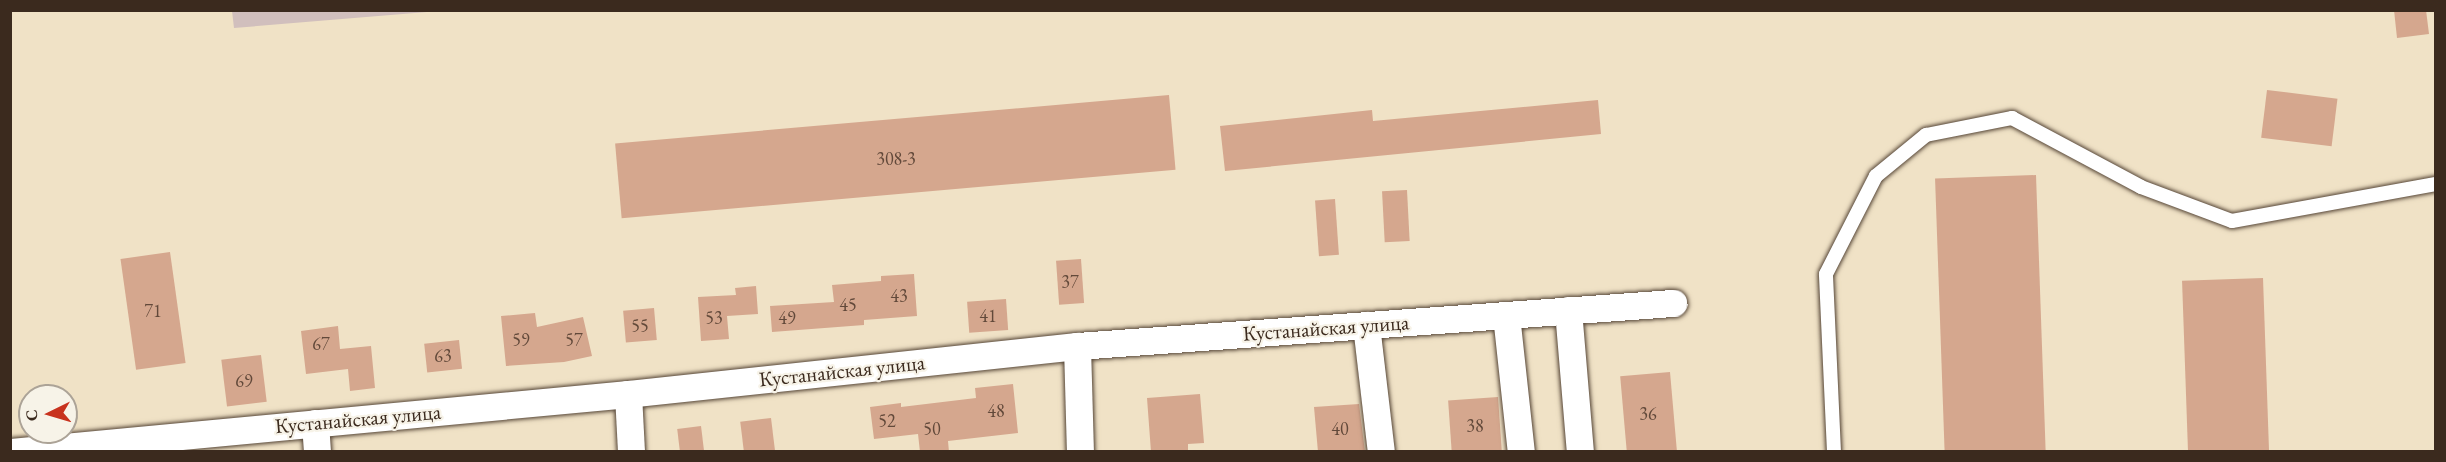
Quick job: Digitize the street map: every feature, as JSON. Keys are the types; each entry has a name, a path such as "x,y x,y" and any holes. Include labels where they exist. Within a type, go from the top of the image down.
{"street":[{"name":"Кустанайская улица","path":"12,452 628,394 1077,346 1673,303"},
{"path":"1568,310 1580,452"},
{"path":"1506,315 1521,452"},
{"path":"1366,325 1381,452"},
{"path":"1077,346 1080,452"},
{"path":"628,394 631,452"},
{"path":"315,423 317,452"}],"lane":[{"path":"1834,452 1826,274 1876,176 1926,135 2012,118 2141,188 2232,221 2436,184"}],"shaded area":[{"path":"232,10 439,11 234,28"}],"building":[{"path":"2394,10 2426,10 2429,34 2397,38"},
{"path":"2267,90 2337,99 2332,146 2261,138"},
{"path":"1169,95 1176,170 622,218 615,143"},
{"path":"1598,100 1601,134 1225,171 1220,126 1372,110 1373,121"},
{"path":"2036,175 2046,452 1945,452 1935,179"},
{"path":"1407,190 1410,241 1385,242 1382,191"},
{"path":"1335,199 1339,255 1319,256 1315,200"},
{"path":"170,252 186,363 136,370 120,259"},
{"path":"1081,259 1084,303 1059,305 1056,261"},
{"path":"914,274 917,316 864,320 864,325 772,332 770,306 834,302 832,285 881,281 881,276"},
{"path":"2263,278 2269,452 2188,452 2182,281"},
{"path":"756,286 758,314 727,316 729,339 701,341 698,297 736,295 735,288"},
{"path":"1006,299 1008,330 969,333 967,302"},
{"path":"654,308 657,340 626,343 623,311"},
{"path":"535,313 537,327 583,317 592,356 564,362 506,366 501,316"},
{"path":"338,326 340,349 371,346 375,388 350,391 348,369 306,374 301,331"},
{"path":"459,340 462,369 427,372 424,344"},
{"path":"261,355 267,402 227,407 221,360"},
{"path":"1670,372 1677,452 1627,452 1620,376"},
{"path":"1013,384 1018,433 948,441 949,452 920,452 918,434 874,439 870,407 901,403 901,407 976,398 975,388"},
{"path":"1200,394 1204,443 1188,444 1188,452 1151,452 1147,398"},
{"path":"1498,397 1502,452 1452,452 1448,400"},
{"path":"1359,404 1365,452 1318,452 1314,407"},
{"path":"771,418 775,452 744,452 740,422"},
{"path":"701,426 704,452 680,452 677,429"}]}
